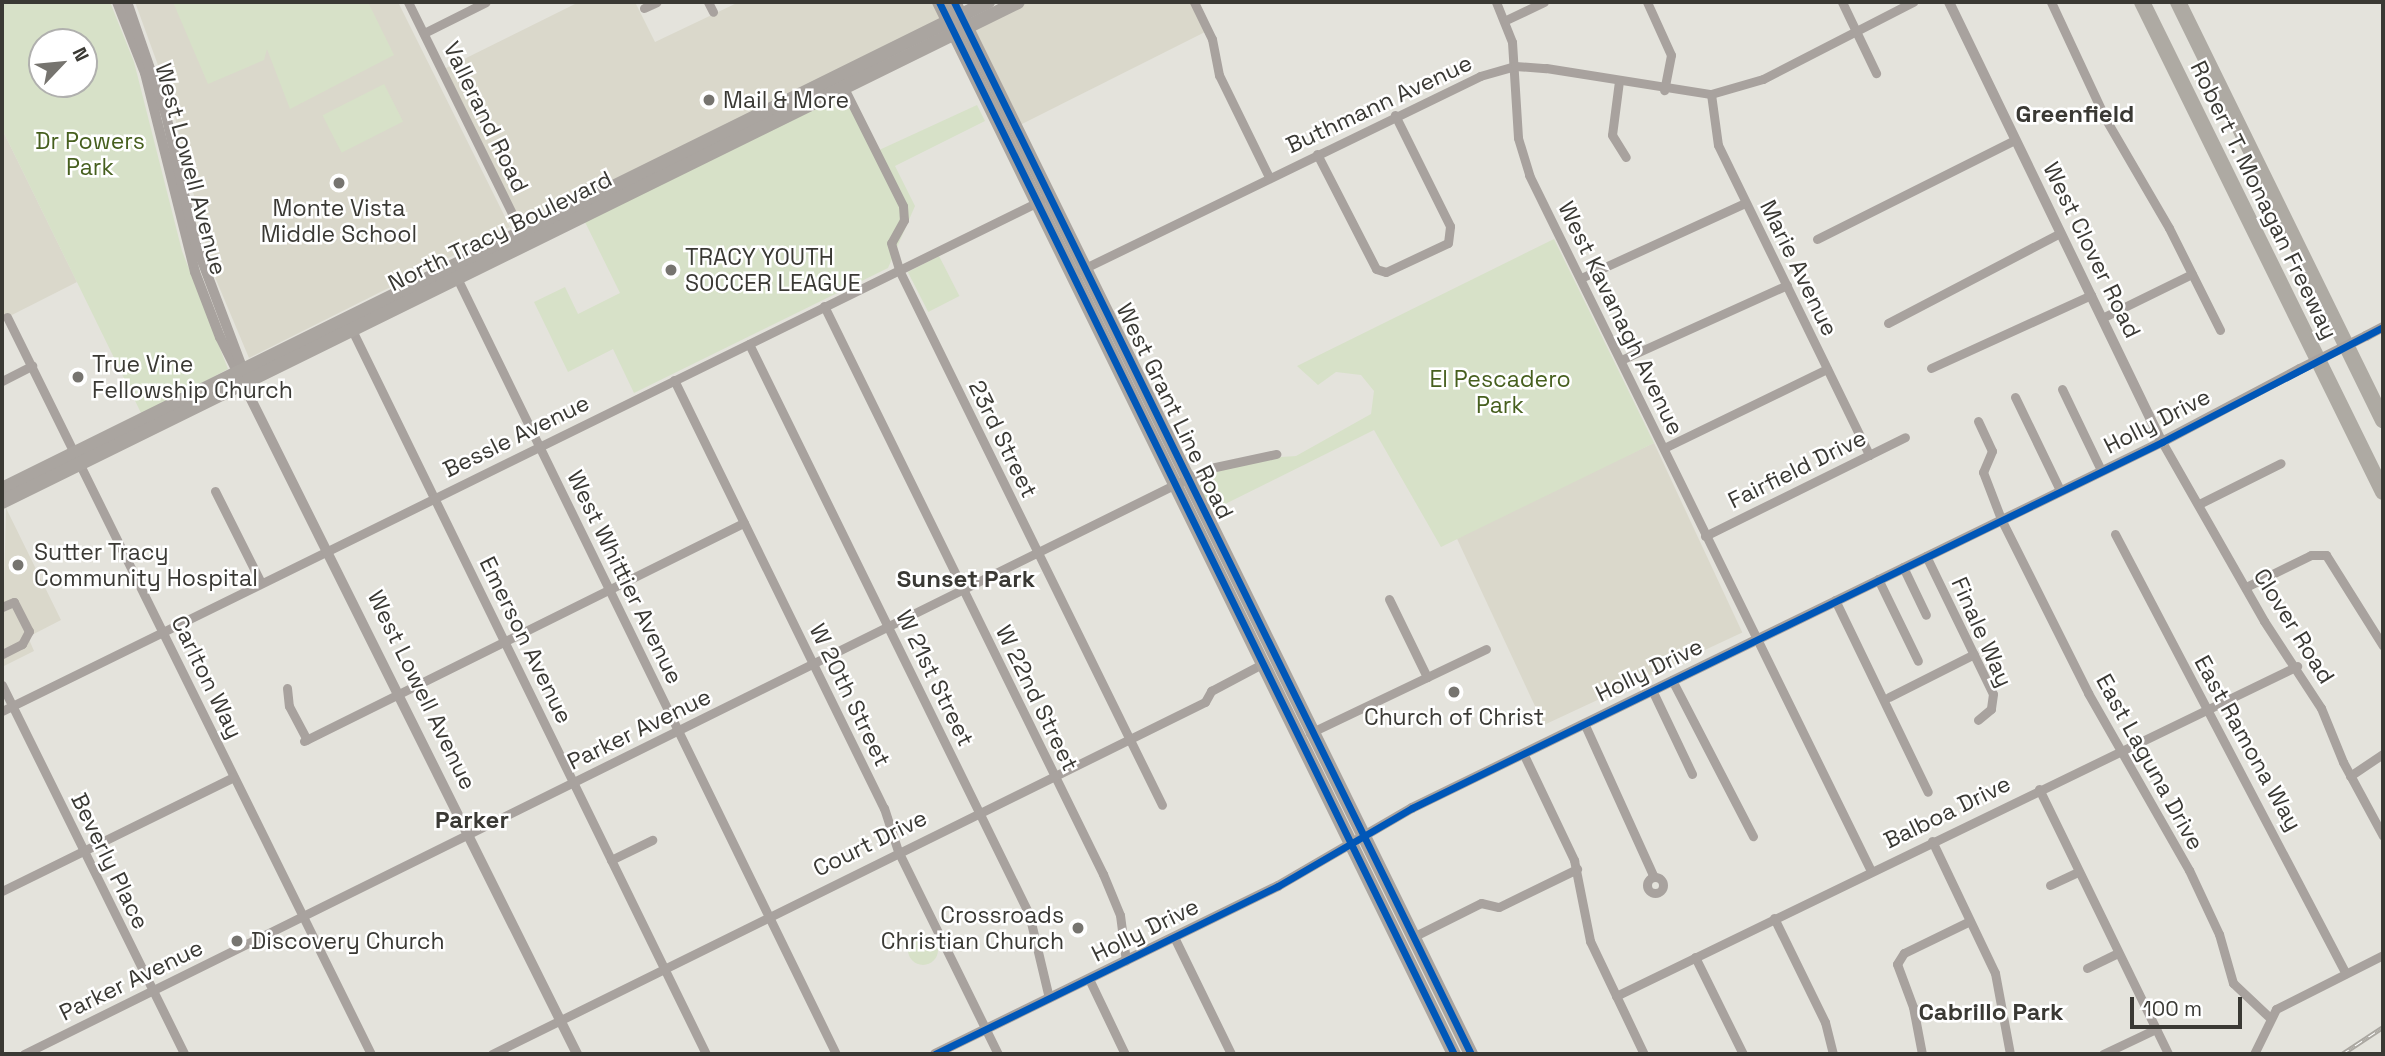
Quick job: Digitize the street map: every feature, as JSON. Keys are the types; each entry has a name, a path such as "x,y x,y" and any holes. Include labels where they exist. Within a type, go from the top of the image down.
{"highway":[{"path":"2133,2 2168,56"},
{"name":"Robert T. Monagan Freeway","path":"2142,2 2383,492"},
{"name":"Robert T. Monagan Freeway","path":"2178,2 2383,421"},
{"path":"2187,2 2218,84"}],"main road":[{"name":"West Grant Line Road","path":"939,2 956,19 1305,736 1351,845 1454,1054"},
{"name":"North Tracy Boulevard","path":"524,238 873,58 988,2"},
{"name":"North Tracy Boulevard","path":"2,502 78,458 243,374 843,88 956,19 1018,2"},
{"name":"North Tracy Boulevard","path":"2,489 78,458"},
{"name":"West Grant Line Road","path":"1182,484 1262,664 1364,836 1471,1054"}],"street":[{"name":"West Lowell Avenue","path":"117,2 152,98 196,276 578,1054"},
{"name":"West Lowell Avenue","path":"127,2 166,115 195,242 243,374"},
{"path":"408,2 424,33"},
{"name":"Vallerand Road","path":"486,2 424,33 524,238"},
{"path":"643,8 657,2"},
{"path":"708,2 713,12"},
{"path":"1194,2 1212,39 1219,75 1269,177"},
{"name":"West Kavanagh Avenue","path":"1496,2 1506,20 1515,66 1521,156 1871,871"},
{"path":"1506,20 1544,2"},
{"path":"1647,2 1671,55 1664,90"},
{"path":"1842,2 1876,73"},
{"name":"Buthmann Avenue","path":"1078,272 1455,85 1515,66 1664,90 1712,94 1763,79 1913,2"},
{"name":"West Clover Road","path":"1949,2 2162,442"},
{"path":"2051,2 2105,118 2220,330"},
{"path":"843,88 873,58"},
{"path":"1619,81 1612,135 1626,157"},
{"name":"23rd Street","path":"843,88 903,206 904,220 891,243 899,270 1163,805"},
{"name":"Marie Avenue","path":"1712,94 1714,132 1745,202 1869,455"},
{"path":"1317,153 1371,264 1380,272 1448,243 1451,233 1395,115"},
{"path":"1817,239 2015,140"},
{"name":"Bessle Avenue","path":"2,711 1042,200"},
{"path":"1581,278 1745,202"},
{"path":"1888,323 2060,233"},
{"name":"West Whittier Avenue","path":"454,272 836,1054"},
{"path":"2102,318 2192,274"},
{"path":"1621,360 1787,285"},
{"path":"1931,368 2091,295"},
{"name":"W 22nd Street","path":"824,306 1115,900 1126,961"},
{"name":"Carlton Way","path":"8,317 371,1054"},
{"name":"Emerson Avenue","path":"349,324 706,1054"},
{"name":"Holly Drive","path":"934,1054 1174,937 1524,753 2162,442 2383,327"},
{"name":"W 21st Street","path":"749,344 1035,929 1049,998"},
{"path":"2,381 32,366"},
{"path":"1664,449 1827,369"},
{"name":"W 20th Street","path":"674,380 884,808 898,851 998,1054"},
{"path":"2062,389 2101,470"},
{"path":"2015,397 2060,490"},
{"name":"East Laguna Drive","path":"1978,421 1992,451 1983,472 2001,519 2220,934 2233,983 2269,1017"},
{"name":"Fairfield Drive","path":"1705,536 1905,437"},
{"name":"Clover Road","path":"2162,442 2202,503 2246,587 2321,708 2350,776 2383,836"},
{"name":"Parker Avenue","path":"24,1054 889,629 1182,484 1217,464 1276,454"},
{"path":"2202,503 2281,464"},
{"path":"215,491 261,583"},
{"path":"287,688 289,706 306,740 744,523"},
{"name":"East Ramona Way","path":"2115,534 2345,973"},
{"path":"2246,587 2311,555 2326,555 2383,646"},
{"name":"Finale Way","path":"1926,556 1994,701 1978,720"},
{"path":"1903,567 1926,615"},
{"path":"1878,579 1918,661"},
{"path":"1389,599 1427,677"},
{"path":"1835,600 1928,792"},
{"path":"2,607 14,602 29,631 22,643 2,654"},
{"path":"1305,736 1486,649"},
{"path":"1889,697 1974,654"},
{"name":"Court Drive","path":"492,1054 1129,736 1205,702 1211,691 1262,664"},
{"name":"Balboa Drive","path":"1616,996 2297,666"},
{"name":"Holly Drive","path":"1672,680 1753,836"},
{"name":"Beverly Place","path":"2,685 184,1054"},
{"name":"Holly Drive","path":"1652,690 1692,774"},
{"path":"1584,723 1654,877"},
{"path":"1524,753 1577,869 1586,929 1644,1054"},
{"path":"2350,776 2383,754"},
{"path":"2,891 234,777"},
{"path":"2039,789 2168,1054"},
{"path":"611,860 652,839"},
{"path":"1932,841 1995,973 2010,1054"},
{"path":"1413,937 1481,903 1499,907 1577,869"},
{"path":"2050,885 2078,872"},
{"path":"1774,918 1825,1022 1833,1054"},
{"path":"1922,1054 1913,1007 1897,964 1904,953 1970,921"},
{"path":"1174,937 1231,1054"},
{"path":"2087,968 2118,953"},
{"path":"2254,1054 2269,1017 2345,973 2383,955"},
{"path":"1695,957 1742,1054"},
{"path":"1089,979 1125,1054"},
{"path":"2103,1054 2156,1029"}],"shaded area":[{"name":"Monte Vista Middle School","path":"135,2 398,2 510,227 249,358 212,270 171,101"},
{"path":"579,2 635,2 655,42 739,2 934,2 942,18 522,227 444,69"},
{"path":"1026,2 1190,2 1205,32 1018,126 971,27"},
{"path":"2,129 77,282 2,320"},
{"path":"1654,443 1742,632 1544,725 1456,536"},
{"name":"Sutter Tracy Community Hospital","path":"6,508 61,620 28,637 34,651 2,667"}],"green space":[{"name":"Dr Powers Park","path":"2,2 110,2 134,62 182,251 228,369 142,415 2,129"},
{"path":"173,2 368,2 394,55 290,109 267,49 264,60 208,84"},
{"path":"384,84 403,121 342,153 323,115"},
{"path":"841,95 851,95 877,151 977,105 985,121 895,166 915,206 888,268 634,393 613,349 568,372 534,302 565,287 578,314 620,293 584,220"},
{"name":"El Pescadero Park","path":"1554,239 1654,443 1441,547 1374,430 1211,511 1199,486 1203,473 1251,459 1296,456 1371,414 1374,391 1361,375 1336,372 1318,385 1297,366"},
{"path":"939,256 959,296 928,312 908,272"},
{"path":"923,935 934,939 938,950 934,961 923,965 912,961 908,950 912,939"}],"railway":[{"path":"2342,1054 2383,1027"}],"cycle path":[{"path":"939,2 1454,1054"},
{"path":"954,2 1471,1054"},
{"path":"935,1054 1278,886 1412,808 2162,442 2383,327"}],"place":[{"name":"Mail & More","path":"709,100"},
{"name":"Monte Vista Middle School","path":"339,183"},
{"name":"TRACY YOUTH SOCCER LEAGUE","path":"671,270"},
{"name":"True Vine Fellowship Church","path":"78,377"},
{"name":"Sutter Tracy Community Hospital","path":"18,565"},
{"name":"Church of Christ","path":"1454,692"},
{"name":"Crossroads Christian Church","path":"1078,928"},
{"name":"Discovery Church","path":"237,941"}],"district":[{"name":"Greenfield","path":"2075,114"},
{"name":"Sunset Park","path":"966,579"},
{"name":"Parker","path":"472,820"},
{"name":"Cabrillo Park","path":"1991,1012"}]}
